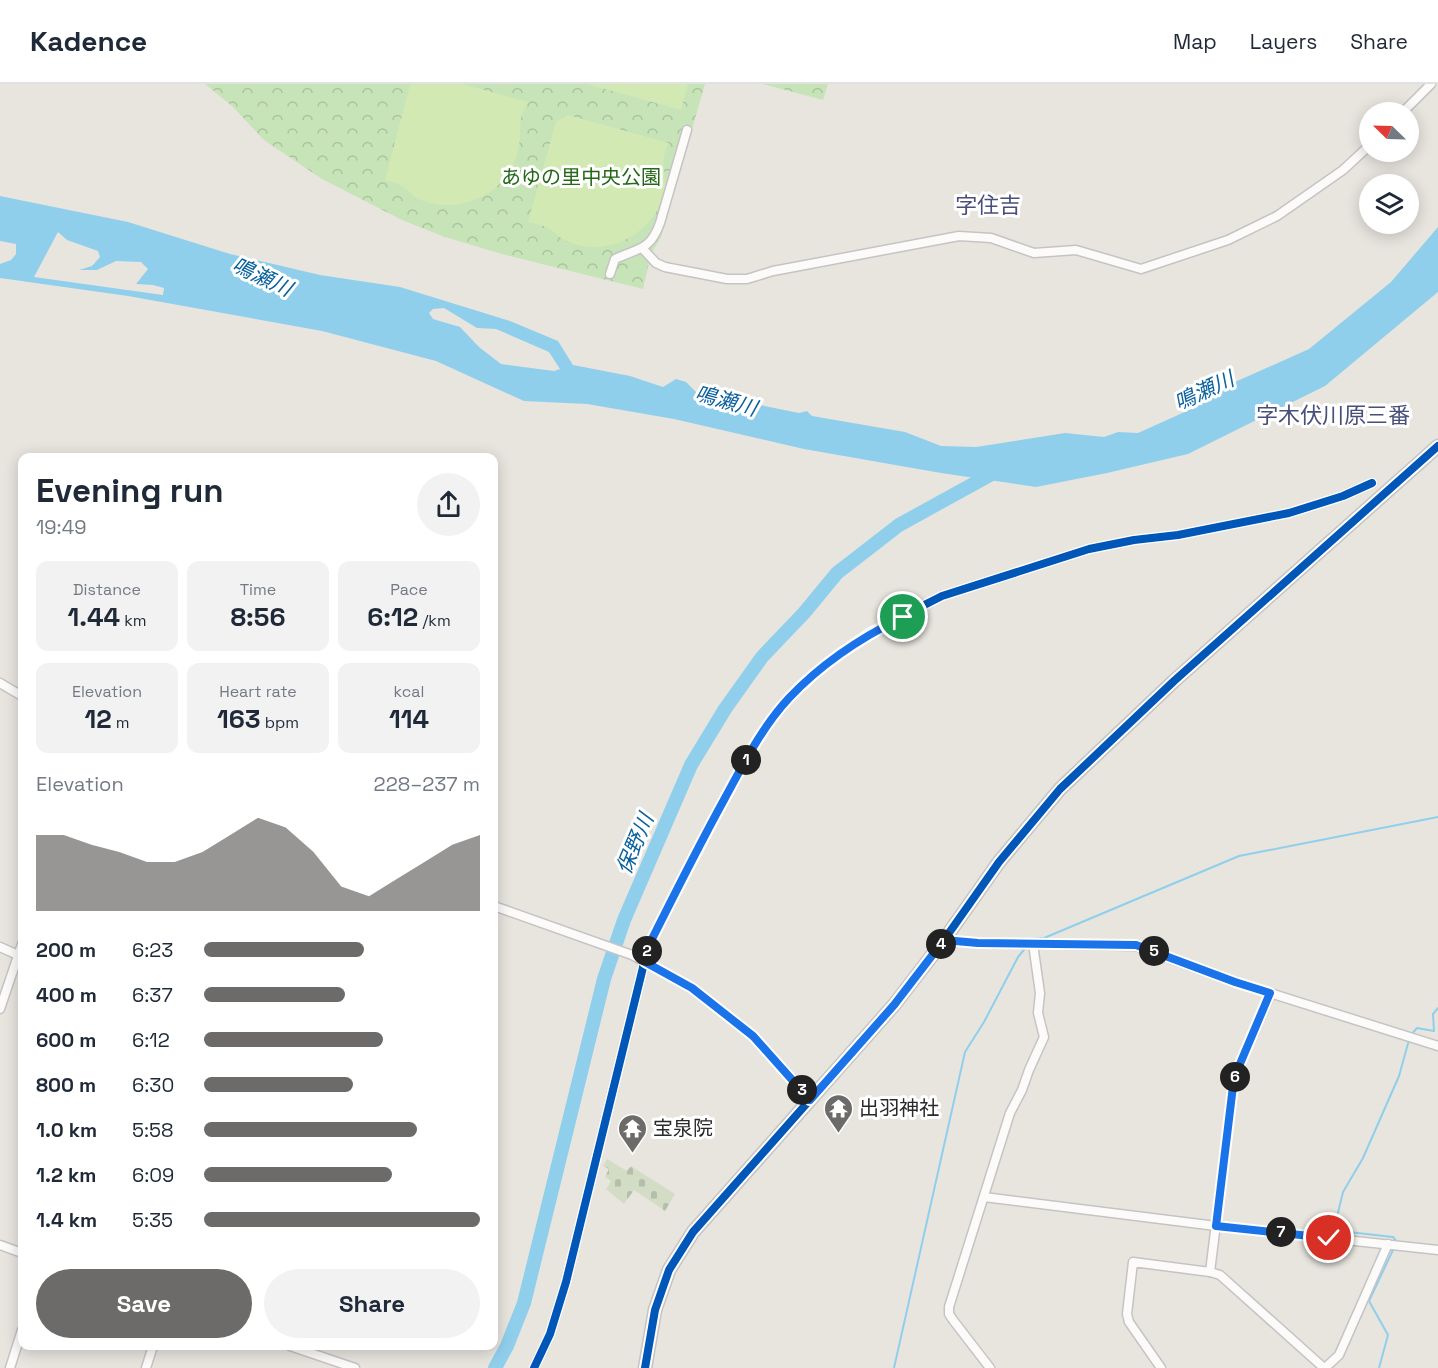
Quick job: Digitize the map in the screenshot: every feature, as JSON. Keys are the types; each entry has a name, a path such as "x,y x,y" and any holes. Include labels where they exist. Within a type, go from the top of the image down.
{"street":[{"path":"1413,102 1431,84"},
{"path":"610,274 615,259 643,249 651,243 658,229 687,130"},
{"path":"643,249 656,262 665,267 737,280 959,236 991,238 1034,253 1076,250 1141,269 1228,240 1277,216 1343,170 1359,155"},
{"path":"645,1368 655,1310 669,1270 693,1232 894,1005 944,940 999,862 1060,789 1188,668 1438,446"},
{"path":"534,1368 550,1334 566,1282 648,947 758,738 788,699 833,658 869,633 942,596 1089,549 1134,540 1178,535 1289,513 1343,496 1372,483"},
{"path":"0,683 18,694"},
{"path":"498,907 632,956 692,988 747,1031 810,1100"},
{"path":"944,940 978,943 1136,945 1271,993 1438,1046"},
{"path":"990,1368 953,1320 949,1307 1010,1113 1025,1085 1029,1070 1044,1037 1038,1013 1040,993 1030,944"},
{"path":"0,947 18,955 0,1010"},
{"path":"1210,1272 1234,1078 1271,993"},
{"path":"984,1197 1216,1226 1438,1250"},
{"path":"1161,1368 1129,1322 1127,1314 1133,1262 1220,1275 1325,1368 1339,1355 1390,1244"},
{"path":"0,1245 18,1252"},
{"path":"10,1368 18,1343"},
{"path":"146,1368 152,1350"},
{"path":"302,1350 355,1368"}],"green space":[{"name":"あゆの里中央公園","path":"205,84 705,84 661,237 651,254 643,289 502,254 445,237 402,220 322,179 264,140 232,106"},
{"path":"412,84 462,84 528,102 521,118 517,155 511,169 491,191 465,203 435,204 420,200 400,185 385,180"},
{"path":"587,84 688,84 681,110"},
{"path":"763,84 828,84 823,100"},
{"path":"568,115 669,143 664,156 663,197 648,222 625,240 598,247 583,246 566,241 544,226 528,222 556,122"},
{"path":"607,1159 627,1171 631,1166 675,1194 665,1211 634,1190 624,1204 606,1189 611,1181 605,1177 609,1169 603,1166"}],"water":[{"name":"鳴瀬川","path":"0,196 128,222 230,254 320,275 400,287 510,321 558,341 573,365 630,376 663,387 676,379 686,382 696,392 799,413 807,411 812,416 905,432 941,446 976,447 1065,433 1104,437 1118,432 1138,433 1198,406 1208,394 1309,349 1391,282 1438,227 1438,292 1325,386 1188,454 1036,487 804,449 674,419 587,404 524,401 436,361 322,331 128,296 0,278 0,264 11,260 16,254 16,244 0,241","holes":["58,232 67,240 98,251 100,257 92,266 79,270 97,270 116,261 141,262 148,269 136,284 164,288 163,295 34,277","444,308 477,328 496,329 549,352 560,369 554,371 501,364 479,347 460,327 433,319 429,313 433,309"]}],"waterway":[{"name":"保野川","path":"495,1368 507,1346 524,1303 604,979 624,920 691,765 725,709 762,657 804,613 837,573 899,525 997,471"},
{"path":"1031,942 1239,856 1438,817"},
{"path":"894,1368 965,1052 984,1022 1018,957 1027,946"},
{"path":"1411,1035 1417,1028 1434,1031 1433,1014 1438,1008"},
{"path":"1398,1243 1393,1237 1340,1231 1336,1221 1343,1192 1363,1158 1399,1076 1409,1040"},
{"path":"1379,1368 1388,1335 1369,1301 1396,1248"}],"cycle path":[{"path":"645,1368 655,1310 669,1270 693,1232 894,1005 944,940 999,862 1060,789 1174,681 1438,446"},
{"path":"534,1368 550,1334 566,1282 648,947 758,738 788,699 833,658 869,633 942,596 1089,549 1134,540 1178,535 1289,513 1343,496 1372,483"}],"place":[{"name":"出羽神社","path":"838,1134"},
{"name":"宝泉院","path":"632,1154"}],"district":[{"name":"字住吉","path":"988,205"},
{"name":"字木伏川原三番","path":"1333,415"}],"route":[{"path":"903,617 869,633 833,658 788,699 758,738 712,821 648,947 645,962 692,988 753,1036 810,1100 894,1005 944,940 978,943 1136,945 1271,993 1234,1078 1216,1226 1329,1238"}]}
